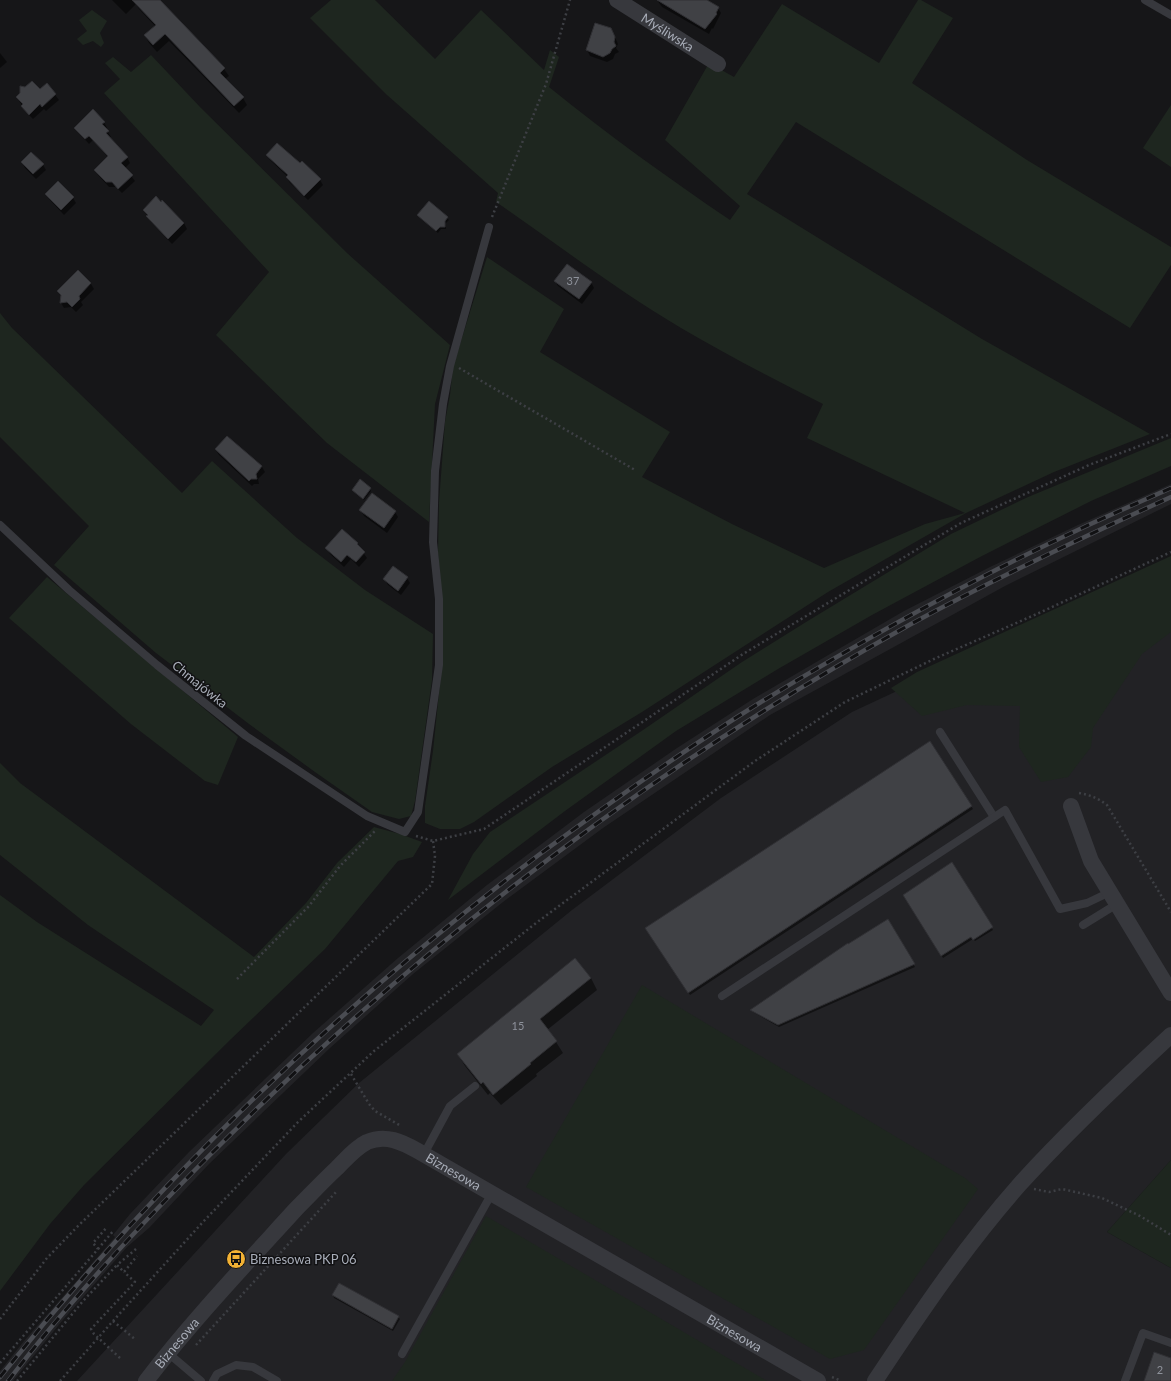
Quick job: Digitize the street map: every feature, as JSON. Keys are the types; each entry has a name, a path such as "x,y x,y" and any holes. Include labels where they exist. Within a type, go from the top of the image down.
{"street":[{"name":"Myśliwska","path":"617,0 718,64"},
{"path":"1071,806 1091,861 1171,994"},
{"path":"875,1381 932,1296 974,1240 1020,1184 1079,1121 1171,1035"},
{"name":"Biznesowa","path":"146,1381 237,1274 314,1190 353,1151 366,1142 380,1139 400,1141 822,1377"}],"lane":[{"path":"1145,0 1171,15"},
{"path":"405,832 418,812 440,665 439,600 433,542 435,471 442,404 451,364 488,227"},
{"name":"Chmajówka","path":"0,525 69,590 157,665 246,736 367,816 405,832"},
{"path":"940,732 994,817"},
{"path":"722,996 1005,810 1060,909 1113,898"},
{"path":"1083,924 1113,898"},
{"path":"424,1154 450,1106 475,1086"},
{"path":"402,1354 492,1193"},
{"path":"1125,1381 1142,1333 1171,1343"},
{"path":"168,1354 201,1381"},
{"path":"213,1381 217,1374 236,1365 253,1367 278,1381"}],"path":[{"path":"488,227 546,84 570,0"},
{"path":"451,364 635,470"},
{"path":"405,832 433,841 484,829 743,654 961,523 1089,465 1171,434"},
{"path":"60,1381 112,1321 202,1223 298,1122 374,1051 536,923 755,761 845,702 934,659 1039,613 1171,552"},
{"path":"1071,806 1075,792 1091,795 1107,805 1171,912"},
{"path":"237,979 309,906 340,866 384,823"},
{"path":"0,1319 47,1258 74,1230 432,884 435,856 433,841"},
{"path":"351,1074 368,1104 375,1111 383,1115"},
{"path":"1020,1184 1028,1188 1049,1192 1062,1190 1102,1198 1140,1216 1171,1235"},
{"path":"195,1346 338,1190"},
{"path":"98,1249 93,1243 107,1227"},
{"path":"0,1363 114,1230"},
{"path":"17,1381 83,1301 117,1265 136,1249"},
{"path":"124,1272 137,1256"},
{"path":"117,1265 134,1282 91,1329 94,1334 120,1358"},
{"path":"112,1321 136,1340"},
{"path":"822,1377 839,1380"}],"shaded area":[{"path":"331,0 375,0 435,59 481,10 544,70 550,50 559,57 549,87 593,122 730,220 740,206 665,140 709,63 734,77 782,4 879,63 918,0 921,0 953,18 912,83 1027,160 1171,247 1171,265 1130,328 796,122 747,194 982,339 1150,434 1054,472 966,513 828,592 642,712 552,767 474,822 460,829 440,829 425,823 425,806 433,751 443,654 443,611 438,553 439,502 445,422 453,367 487,257 564,309 540,352 670,432 642,477 732,524 824,568 925,524 965,513 807,438 823,404 733,358 681,328 610,283 496,202 498,193 387,95 310,18"},
{"path":"92,10 107,21 100,33 104,43 101,47 93,41 83,45 77,39 87,31 79,20"},
{"path":"151,55 200,107 347,253 450,345 435,404 429,522 327,443 216,335 269,272 104,93 120,79 105,63 113,57 131,72"},
{"path":"1171,105 1171,167 1143,148"},
{"path":"0,313 12,328 182,493 212,461 297,538 365,590 433,634 432,680 415,801 411,816 399,819 372,812 315,772 156,653 54,565 89,526 0,437"},
{"path":"1171,438 1171,466 1091,501 980,557 872,615 778,669 676,731 565,811 448,900 473,854 490,832 742,662 951,534 1028,497"},
{"path":"1171,484 1171,504 1005,586 770,715 603,828 503,902 413,974 330,1048 209,1164 149,1228 127,1247 62,1321 13,1381 0,1381 0,1371 24,1341 115,1237 113,1235 130,1214 189,1152 313,1033 398,958 487,885 584,812 677,748 753,699 904,611 990,567 1078,525"},
{"path":"1171,556 1171,632 1142,654 1093,728 1091,747 1068,777 1041,782 1019,747 1020,706 967,705 922,716 891,688 917,672"},
{"path":"1171,563 1171,1160 1107,1232 1171,1268 1171,1381 77,1381 286,1154 359,1083 572,910 721,798 852,712"},
{"path":"47,577 238,737 218,785 205,781 131,724 9,618"},
{"path":"0,763 20,783 254,957 306,903 337,863 374,827 422,842 413,857 398,861 325,949 230,1040 84,1185 50,1224 0,1291 0,895 37,922 201,1026 214,1010 88,925 0,855"},
{"path":"642,985 965,1178 978,1189 864,1350 830,1359 526,1187"},
{"path":"1171,1160 1171,1268 1107,1232"},
{"path":"486,1216 767,1381 392,1381 405,1362"}],"building":[{"path":"132,0 160,0 225,68 220,73 244,97 234,106 165,34 153,45 144,35 156,25"},
{"path":"657,0 707,0 719,7 716,13 717,14 705,29"},
{"path":"595,23 611,28 615,37 614,42 616,46 610,53 603,57 586,50"},
{"path":"32,81 40,89 47,83 56,94 42,107 40,104 29,115 21,106 23,104 16,97 20,93 20,86 25,87"},
{"path":"93,109 105,122 102,124 109,131 106,133 128,157 121,163 133,175 118,189 112,182 106,182 94,170 108,156 89,136 85,139 74,128"},
{"path":"277,143 300,163 302,161 321,179 304,196 286,177 288,175 266,155"},
{"path":"31,152 44,164 33,174 21,162"},
{"path":"58,181 74,197 61,210 45,194"},
{"path":"156,196 161,202 162,200 184,223 168,239 146,216 148,215 143,210"},
{"path":"429,201 448,217 445,221 445,227 440,227 436,231 417,215"},
{"path":"567,264 592,282 579,299 554,281"},
{"path":"78,270 91,283 79,296 80,299 72,307 67,302 60,303 61,295 57,291"},
{"path":"227,436 262,466 256,474 257,479 251,479 249,481 215,449"},
{"path":"360,479 371,488 363,499 352,490"},
{"path":"372,493 396,511 384,528 359,510"},
{"path":"342,529 358,543 357,544 365,552 356,562 347,555 341,562 325,548"},
{"path":"393,566 408,577 398,591 383,579"},
{"path":"930,741 972,806 688,993 645,928"},
{"path":"952,862 993,927 973,940 971,937 941,956 903,895"},
{"path":"888,919 915,964 778,1025 750,1010 848,943"},
{"path":"575,958 591,978 540,1019 557,1041 493,1095 483,1082 481,1084 457,1054"},
{"path":"339,1283 399,1316 392,1329 332,1295"},
{"path":"1154,1352 1171,1358 1171,1381 1144,1381"}],"railway":[{"path":"0,1377 60,1304 122,1234 187,1165 254,1099 323,1034 393,972 540,854 705,738 761,702 840,655 919,610 1000,568 1082,528 1171,488"},
{"path":"8,1381 59,1318 113,1256 226,1139 303,1065 383,993 466,924 550,858 637,795 727,735 818,678 911,624 975,590 1171,497"}],"place":[{"name":"Biznesowa PKP 06","path":"236,1259"}]}
